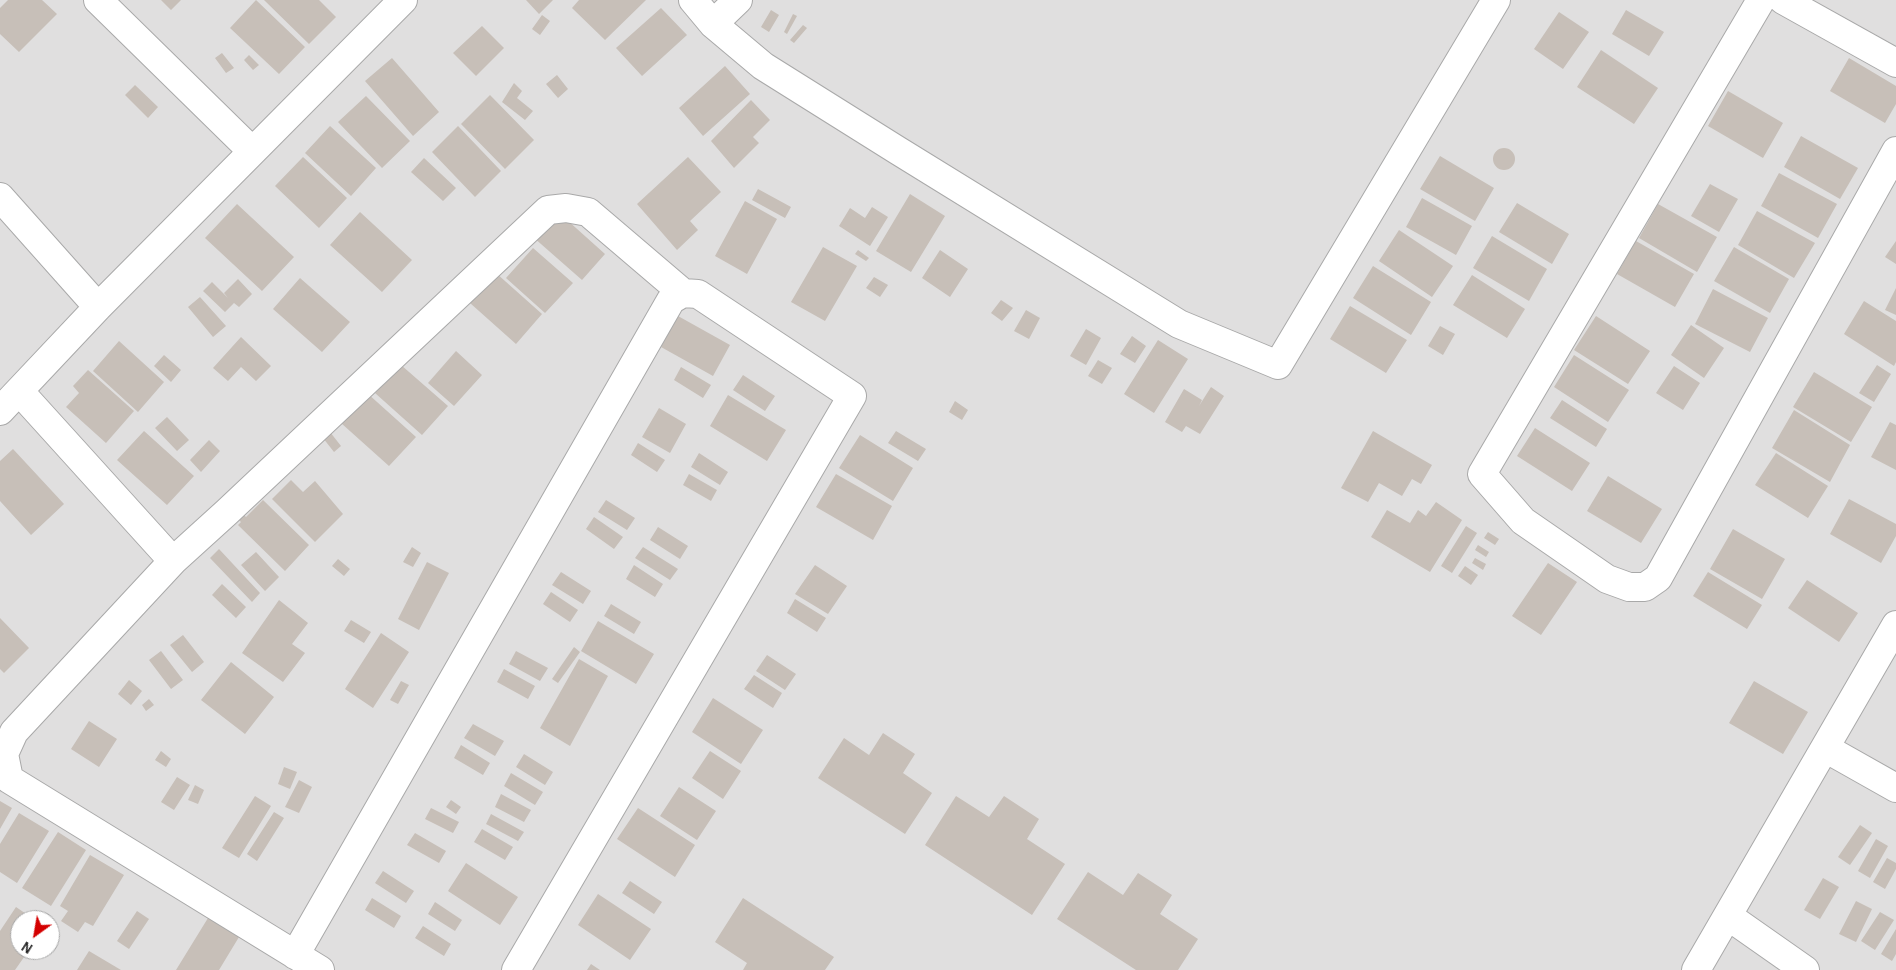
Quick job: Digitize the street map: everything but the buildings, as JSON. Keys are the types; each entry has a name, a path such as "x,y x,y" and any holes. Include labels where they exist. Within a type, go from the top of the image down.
{"street":[{"path":"98,0 252,151"},
{"path":"0,411 20,392 98,307 404,0"},
{"path":"693,0 713,24 763,66 1179,324 1278,365 1496,0"},
{"path":"713,24 738,0"},
{"path":"1761,0 1482,474 1523,521 1607,579 1629,587 1645,587 1658,578 1896,151"},
{"path":"1784,0 1896,63"},
{"path":"0,197 98,307"},
{"path":"320,970 9,779 4,754 14,732 173,561 548,210 566,208 588,212 683,293"},
{"path":"295,955 671,300 683,293 698,294 852,396 516,970"},
{"path":"20,392 173,561"},
{"path":"1696,970 1896,625"},
{"path":"1825,748 1896,788"},
{"path":"1728,916 1805,970"}],"shaded area":[{"path":"0,0 1896,0 1896,970 0,970"}]}
